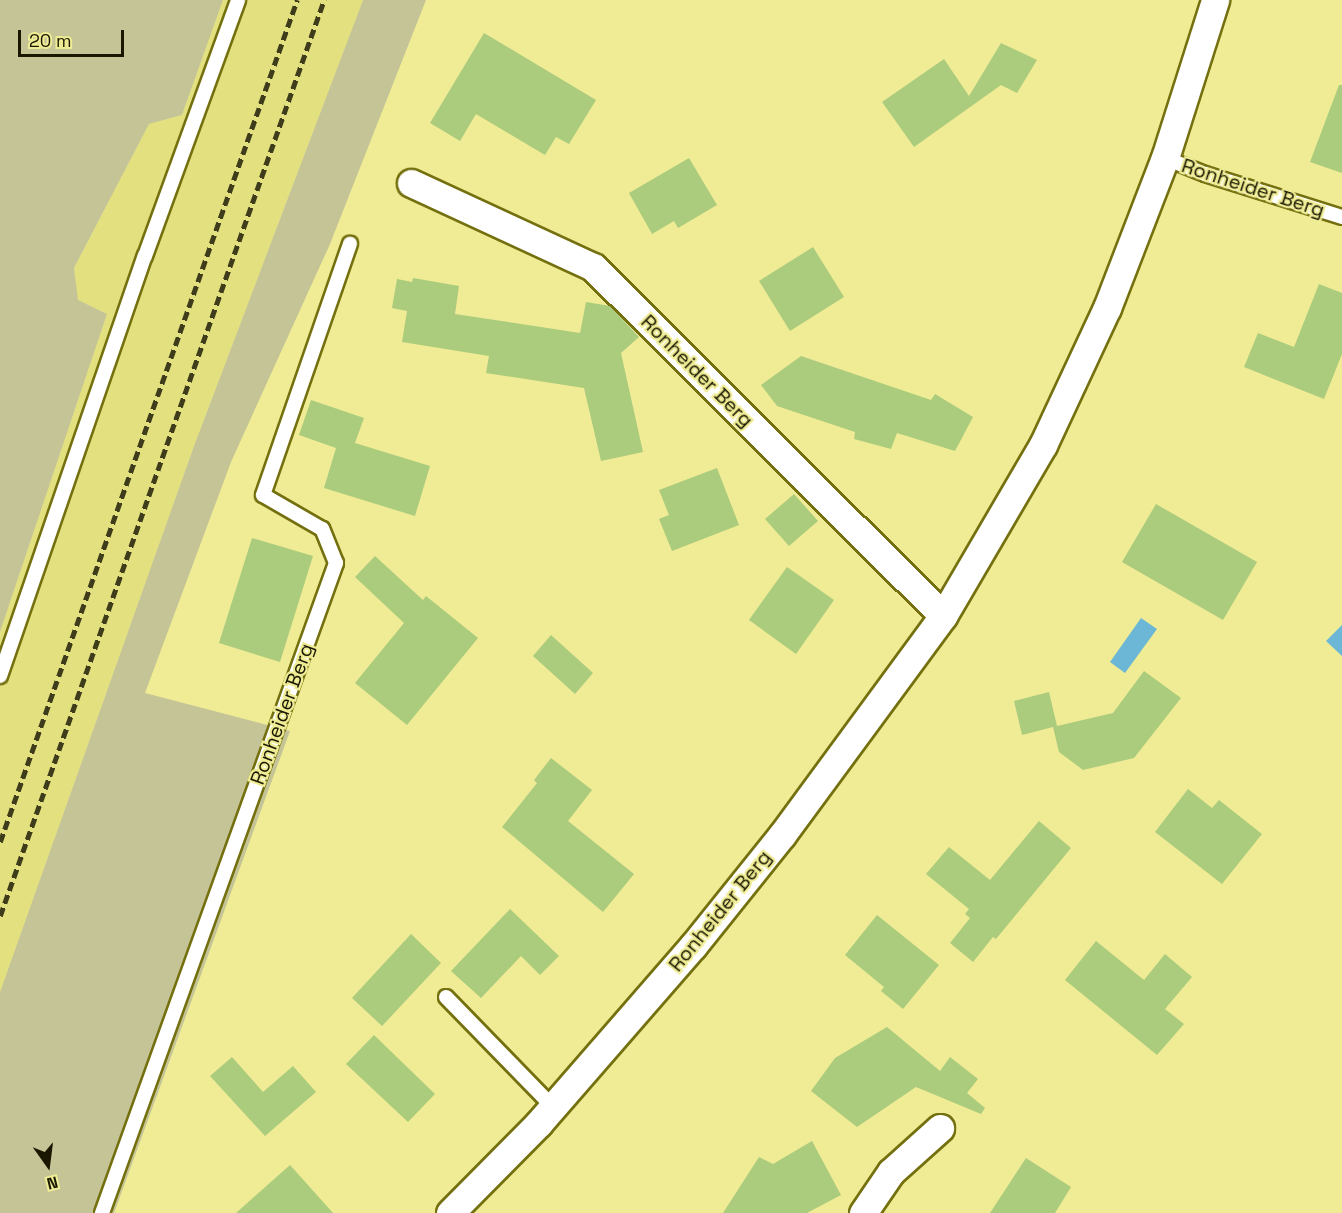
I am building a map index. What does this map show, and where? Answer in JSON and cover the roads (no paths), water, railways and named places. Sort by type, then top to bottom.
[{"type":"street","name":"Ronheider Berg","points":[[450,1213],[553,1107],[752,874],[944,616],[1043,445],[1107,308],[1165,158],[1215,0]]},
{"type":"street","name":"Ronheider Berg","points":[[411,183],[592,267],[944,616]]},
{"type":"street","points":[[863,1213],[891,1172],[940,1128]]},
{"type":"lane","points":[[0,676],[145,256],[238,0]]},
{"type":"lane","name":"Ronheider Berg","points":[[1165,158],[1206,174],[1342,217]]},
{"type":"lane","name":"Ronheider Berg","points":[[102,1213],[336,563],[322,529],[263,495],[350,244]]},
{"type":"lane","points":[[446,997],[553,1107]]},
{"type":"water","points":[[1141,618],[1157,629],[1125,673],[1110,662]]},
{"type":"water","points":[[1342,625],[1342,656],[1326,641]]},
{"type":"railway","points":[[0,842],[297,0]]},
{"type":"railway","points":[[0,916],[324,0]]}]
